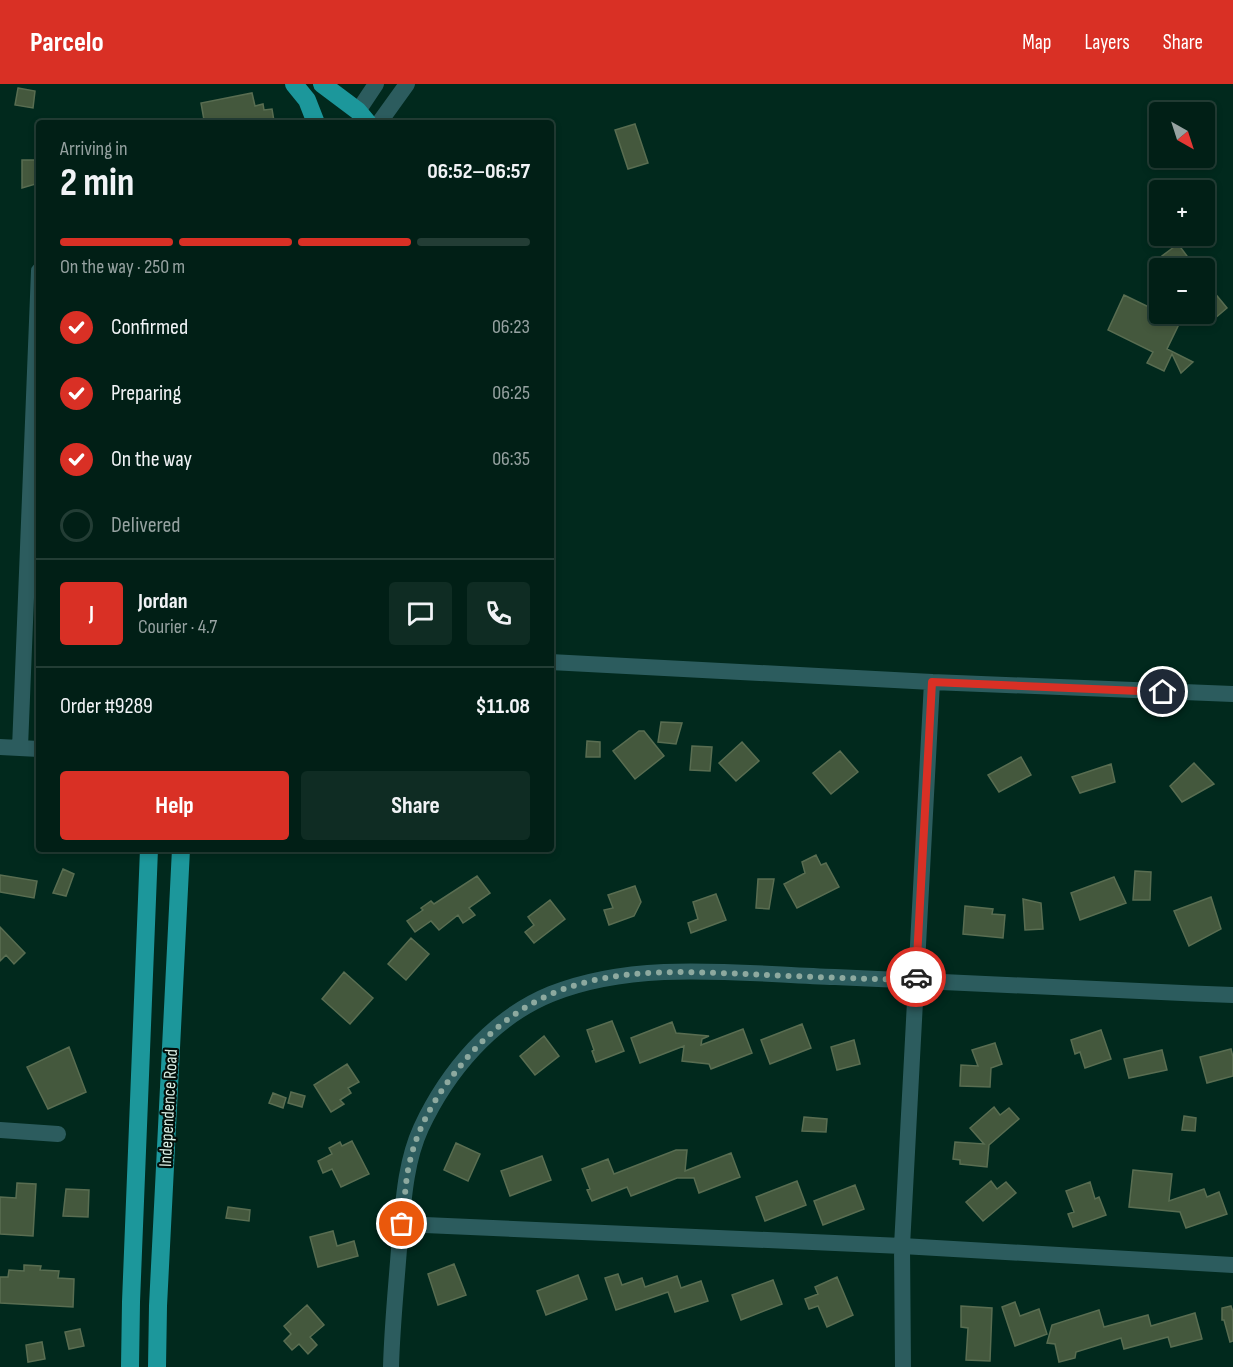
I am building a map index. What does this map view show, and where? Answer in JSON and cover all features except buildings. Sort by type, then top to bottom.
[{"type":"main road","points":[[294,84],[307,100],[315,120]]},
{"type":"main road","points":[[322,84],[359,119]]},
{"type":"main road","name":"Independence Road","points":[[130,1367],[149,852]]},
{"type":"main road","name":"Independence Road","points":[[157,1367],[158,1306],[181,852]]},
{"type":"street","points":[[359,119],[376,84]]},
{"type":"street","points":[[381,120],[407,84]]},
{"type":"street","points":[[20,748],[36,347]]},
{"type":"street","points":[[554,662],[932,682],[1233,694]]},
{"type":"street","points":[[903,1367],[902,1246],[932,682]]},
{"type":"street","points":[[0,747],[36,749]]},
{"type":"street","points":[[391,1367],[402,1224],[410,1157],[420,1131],[439,1095],[468,1056],[492,1031],[518,1012],[549,995],[583,983],[621,975],[675,973],[915,980],[1233,995]]},
{"type":"street","points":[[0,1130],[58,1134]]},
{"type":"street","points":[[402,1224],[902,1246],[1233,1265]]},
{"type":"way so far","points":[[402,1224],[410,1157],[434,1102],[448,1080],[492,1031],[518,1012],[549,995],[583,983],[621,975],[639,974],[711,973],[915,980],[916,977]]},
{"type":"route","points":[[916,977],[932,682],[1163,692]]}]
